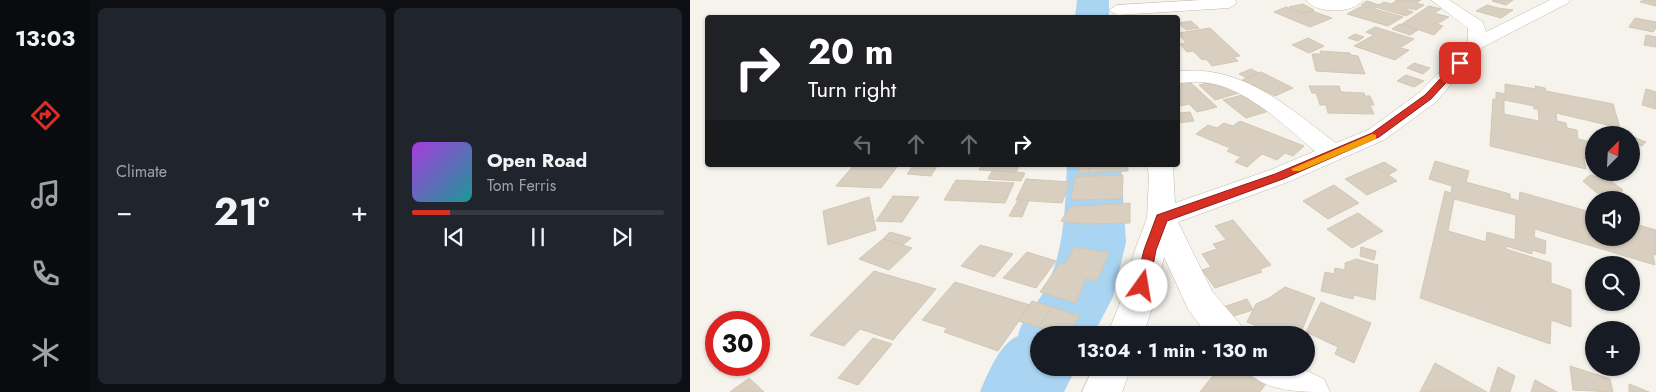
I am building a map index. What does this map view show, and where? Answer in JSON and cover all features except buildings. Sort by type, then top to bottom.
[{"type":"street","points":[[1314,0],[1322,6],[1336,7],[1356,0]]},
{"type":"street","points":[[1439,0],[1477,26],[1477,42]]},
{"type":"street","points":[[1162,218],[1279,176],[1376,135],[1428,97],[1477,42],[1562,0]]},
{"type":"street","points":[[1117,9],[1229,3]]},
{"type":"street","points":[[1180,76],[1192,74],[1206,76],[1242,86],[1334,154]]},
{"type":"street","points":[[1129,326],[1138,303],[1150,250],[1162,218],[1160,167]]},
{"type":"street","points":[[1162,218],[1200,300],[1220,326]]},
{"type":"street","points":[[1102,392],[1109,376]]},
{"type":"street","points":[[1280,376],[1310,392]]},
{"type":"waterway","points":[[1092,15],[1093,0]]},
{"type":"waterway","points":[[1060,326],[1078,297],[1094,242],[1094,167]]},
{"type":"waterway","points":[[1021,392],[1031,376]]},
{"type":"slow traffic","points":[[1297,169],[1372,137]]},
{"type":"route","points":[[1142,286],[1150,250],[1162,218],[1279,176],[1376,135],[1428,97],[1460,63]]}]
